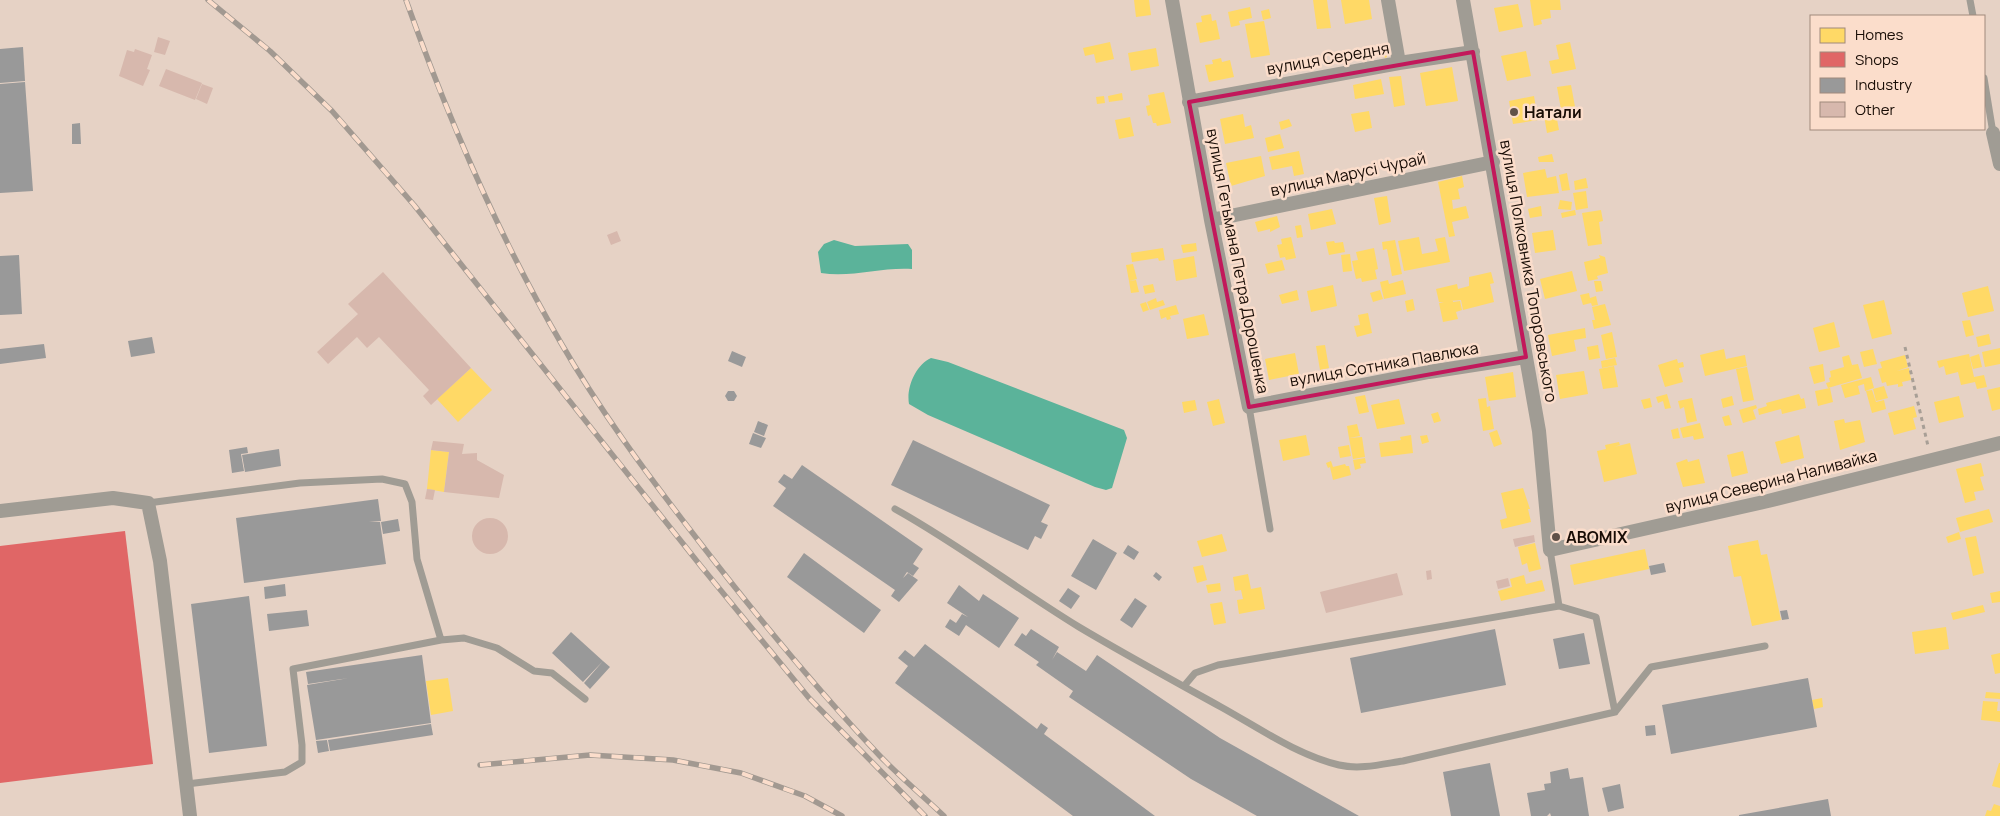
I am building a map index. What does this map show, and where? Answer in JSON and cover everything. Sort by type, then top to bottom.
[{"type":"street","name":"вулиця Гетьмана Петра Дорошенка","points":[[1172,0],[1211,220],[1248,407]]},
{"type":"street","points":[[1388,0],[1399,63]]},
{"type":"street","name":"вулиця Полковника Топоровського","points":[[1463,0],[1539,430],[1550,550]]},
{"type":"street","name":"вулиця Середня","points":[[1189,102],[1399,63],[1473,52]]},
{"type":"street","points":[[1994,133],[2000,164]]},
{"type":"street","name":"вулиця Марусі Чурай","points":[[1211,220],[1493,162]]},
{"type":"street","name":"вулиця Сотника Павлюка","points":[[1248,407],[1429,372],[1526,357]]},
{"type":"street","name":"вулиця Северина Наливайка","points":[[1550,550],[1768,501],[2000,443]]},
{"type":"street","points":[[0,511],[113,498],[148,503],[160,561],[190,816]]},
{"type":"lane","points":[[1970,0],[1973,15]]},
{"type":"lane","points":[[1985,84],[1994,133]]},
{"type":"lane","name":"вулиця Гетьмана Петра Дорошенка","points":[[1248,407],[1270,529]]},
{"type":"lane","points":[[148,503],[300,483],[382,479],[405,484],[412,502],[416,559],[441,640]]},
{"type":"lane","points":[[894,508],[938,533],[965,554],[1079,627],[1314,758],[1342,766],[1368,766],[1403,761],[1615,712],[1651,667],[1765,646]]},
{"type":"lane","points":[[1550,550],[1559,606]]},
{"type":"lane","points":[[1184,686],[1195,674],[1218,665],[1559,606],[1596,617],[1615,712]]},
{"type":"lane","points":[[186,784],[285,772],[302,762],[302,745],[293,669],[441,640],[464,638],[497,648],[534,671],[552,673],[585,699]]},
{"type":"path","points":[[1905,347],[1930,460]]},
{"type":"highlighted area","points":[[1473,52],[1526,357],[1249,407],[1189,102]]},
{"type":"water","points":[[834,240],[855,246],[908,244],[912,250],[912,269],[889,269],[844,274],[821,273],[818,252],[824,244]]},
{"type":"water","points":[[931,358],[948,362],[1124,430],[1127,438],[1112,488],[1106,490],[1095,487],[928,415],[909,404],[908,397],[913,377],[921,366]]},
{"type":"building: Homes","points":[[1134,0],[1149,0],[1151,15],[1136,17]]},
{"type":"building: Homes","points":[[1313,0],[1327,0],[1331,28],[1317,29]]},
{"type":"building: Homes","points":[[1341,0],[1369,0],[1372,19],[1345,24]]},
{"type":"building: Homes","points":[[1530,0],[1560,0],[1561,10],[1550,10],[1551,18],[1541,20],[1542,24],[1534,26]]},
{"type":"building: Homes","points":[[1518,4],[1523,27],[1499,32],[1494,8]]},
{"type":"building: Homes","points":[[1250,7],[1252,18],[1239,21],[1240,25],[1231,27],[1228,12]]},
{"type":"building: Homes","points":[[1269,9],[1271,18],[1263,20],[1261,11]]},
{"type":"building: Homes","points":[[1211,14],[1212,21],[1216,20],[1220,39],[1200,43],[1196,23],[1202,22],[1201,16]]},
{"type":"building: Homes","points":[[1264,21],[1270,55],[1251,58],[1245,24]]},
{"type":"building: Homes","points":[[1110,42],[1114,59],[1096,63],[1094,54],[1085,56],[1083,48]]},
{"type":"building: Homes","points":[[1570,42],[1576,69],[1552,74],[1549,61],[1559,59],[1556,45]]},
{"type":"building: Homes","points":[[1156,48],[1159,66],[1131,71],[1128,53]]},
{"type":"building: Homes","points":[[1383,49],[1389,52],[1386,58],[1380,55]]},
{"type":"building: Homes","points":[[1526,51],[1531,76],[1507,81],[1501,56]]},
{"type":"building: Homes","points":[[1221,58],[1222,62],[1230,60],[1234,77],[1209,82],[1205,65],[1213,64],[1212,60]]},
{"type":"building: Homes","points":[[1452,67],[1458,101],[1426,106],[1420,73]]},
{"type":"building: Homes","points":[[1401,76],[1405,105],[1394,107],[1389,77]]},
{"type":"building: Homes","points":[[1381,79],[1384,94],[1355,99],[1353,85]]},
{"type":"building: Homes","points":[[1571,85],[1576,112],[1562,115],[1557,87]]},
{"type":"building: Homes","points":[[1164,92],[1171,123],[1157,126],[1156,123],[1153,123],[1151,115],[1148,116],[1146,106],[1150,105],[1148,95]]},
{"type":"building: Homes","points":[[1122,93],[1123,100],[1109,102],[1108,96]]},
{"type":"building: Homes","points":[[1104,96],[1105,103],[1097,104],[1096,97]]},
{"type":"building: Homes","points":[[1534,96],[1538,120],[1513,124],[1509,101]]},
{"type":"building: Homes","points":[[1369,111],[1372,128],[1355,132],[1351,114]]},
{"type":"building: Homes","points":[[1243,114],[1245,127],[1251,125],[1254,138],[1225,144],[1220,119]]},
{"type":"building: Homes","points":[[1556,114],[1559,130],[1547,133],[1544,116]]},
{"type":"building: Homes","points":[[1130,117],[1134,136],[1119,139],[1115,120]]},
{"type":"building: Homes","points":[[1289,119],[1292,126],[1281,130],[1279,122]]},
{"type":"building: Homes","points":[[1280,134],[1284,148],[1268,152],[1265,138]]},
{"type":"building: Homes","points":[[1299,151],[1304,174],[1294,176],[1292,166],[1272,170],[1269,157]]},
{"type":"building: Homes","points":[[1552,154],[1554,162],[1539,162],[1538,157]]},
{"type":"building: Homes","points":[[1261,156],[1265,176],[1231,186],[1226,163]]},
{"type":"building: Homes","points":[[1545,169],[1547,178],[1556,176],[1559,193],[1527,197],[1523,173]]},
{"type":"building: Homes","points":[[1567,173],[1570,190],[1562,191],[1559,175]]},
{"type":"building: Homes","points":[[1462,176],[1464,187],[1458,189],[1460,199],[1452,200],[1453,209],[1466,206],[1469,218],[1452,222],[1455,236],[1449,237],[1438,182]]},
{"type":"building: Homes","points":[[1586,178],[1588,188],[1575,190],[1574,181]]},
{"type":"building: Homes","points":[[1586,191],[1588,208],[1576,210],[1573,193]]},
{"type":"building: Homes","points":[[1387,196],[1391,222],[1379,225],[1374,198]]},
{"type":"building: Homes","points":[[1560,200],[1572,202],[1571,210],[1558,209]]},
{"type":"building: Homes","points":[[1541,206],[1542,216],[1530,218],[1528,209]]},
{"type":"building: Homes","points":[[1332,209],[1336,224],[1311,230],[1308,214]]},
{"type":"building: Homes","points":[[1575,210],[1576,215],[1562,218],[1561,213]]},
{"type":"building: Homes","points":[[1601,210],[1603,221],[1599,222],[1602,244],[1588,246],[1582,213]]},
{"type":"building: Homes","points":[[1277,216],[1280,227],[1270,232],[1270,229],[1258,232],[1255,222]]},
{"type":"building: Homes","points":[[1301,225],[1303,237],[1297,238],[1295,226]]},
{"type":"building: Homes","points":[[1553,230],[1556,250],[1535,253],[1532,233]]},
{"type":"building: Homes","points":[[1291,237],[1296,258],[1286,260],[1285,257],[1280,258],[1277,245],[1282,244],[1281,239]]},
{"type":"building: Homes","points":[[1419,237],[1422,254],[1438,251],[1435,239],[1445,237],[1450,262],[1404,271],[1398,241]]},
{"type":"building: Homes","points":[[1395,240],[1402,274],[1392,276],[1387,249],[1383,250],[1382,242]]},
{"type":"building: Homes","points":[[1334,241],[1335,243],[1343,242],[1345,252],[1329,255],[1326,242]]},
{"type":"building: Homes","points":[[1196,243],[1197,251],[1183,253],[1181,245]]},
{"type":"building: Homes","points":[[1163,248],[1165,260],[1159,261],[1158,258],[1132,262],[1131,253]]},
{"type":"building: Homes","points":[[1374,248],[1378,269],[1375,270],[1377,279],[1362,282],[1361,278],[1356,279],[1352,261],[1358,260],[1356,252]]},
{"type":"building: Homes","points":[[1350,254],[1352,271],[1343,272],[1341,255]]},
{"type":"building: Homes","points":[[1599,255],[1605,257],[1608,273],[1597,276],[1598,279],[1588,281],[1584,262],[1600,258]]},
{"type":"building: Homes","points":[[1194,256],[1197,277],[1176,281],[1173,260]]},
{"type":"building: Homes","points":[[1282,260],[1285,270],[1268,274],[1265,264]]},
{"type":"building: Homes","points":[[1133,264],[1137,279],[1129,281],[1126,265]]},
{"type":"building: Homes","points":[[1572,271],[1577,291],[1545,299],[1540,279]]},
{"type":"building: Homes","points":[[1491,272],[1494,283],[1490,284],[1494,302],[1463,310],[1461,300],[1439,302],[1436,289],[1457,284],[1458,289],[1469,286],[1469,277]]},
{"type":"building: Homes","points":[[1136,280],[1139,292],[1131,293],[1129,281]]},
{"type":"building: Homes","points":[[1388,280],[1389,284],[1403,280],[1406,294],[1384,299],[1380,282]]},
{"type":"building: Homes","points":[[1594,281],[1601,281],[1603,291],[1596,292]]},
{"type":"building: Homes","points":[[1153,284],[1155,292],[1145,294],[1143,286]]},
{"type":"building: Homes","points":[[1333,285],[1337,306],[1311,312],[1307,291]]},
{"type":"building: Homes","points":[[1988,286],[1994,311],[1968,317],[1962,293]]},
{"type":"building: Homes","points":[[1297,290],[1299,300],[1282,304],[1279,295]]},
{"type":"building: Homes","points":[[1380,290],[1383,299],[1373,302],[1370,293]]},
{"type":"building: Homes","points":[[1589,293],[1590,298],[1596,296],[1598,305],[1592,306],[1591,303],[1583,305],[1580,295]]},
{"type":"building: Homes","points":[[1156,298],[1157,302],[1163,300],[1165,305],[1150,310],[1147,302]]},
{"type":"building: Homes","points":[[1413,299],[1415,310],[1407,312],[1405,301]]},
{"type":"building: Homes","points":[[1453,300],[1453,302],[1460,301],[1462,310],[1456,312],[1458,319],[1443,322],[1439,303]]},
{"type":"building: Homes","points":[[1884,300],[1892,334],[1872,339],[1863,305]]},
{"type":"building: Homes","points":[[1146,302],[1149,310],[1143,312],[1140,304]]},
{"type":"building: Homes","points":[[1605,304],[1611,325],[1594,329],[1592,320],[1595,320],[1592,307]]},
{"type":"building: Homes","points":[[1176,305],[1179,314],[1170,316],[1171,319],[1167,320],[1166,317],[1161,319],[1159,310]]},
{"type":"building: Homes","points":[[1368,313],[1372,333],[1357,337],[1354,326],[1360,325],[1358,315]]},
{"type":"building: Homes","points":[[1204,314],[1209,335],[1187,339],[1183,319]]},
{"type":"building: Homes","points":[[1970,320],[1974,335],[1966,337],[1962,321]]},
{"type":"building: Homes","points":[[1834,322],[1840,347],[1819,352],[1813,328]]},
{"type":"building: Homes","points":[[1585,328],[1586,338],[1574,340],[1576,351],[1552,356],[1548,335]]},
{"type":"building: Homes","points":[[1612,332],[1617,357],[1606,359],[1601,335]]},
{"type":"building: Homes","points":[[1989,334],[1991,344],[1978,347],[1976,337]]},
{"type":"building: Homes","points":[[1325,345],[1329,368],[1320,370],[1316,346]]},
{"type":"building: Homes","points":[[1598,345],[1600,358],[1589,360],[1587,347]]},
{"type":"building: Homes","points":[[2000,348],[2000,364],[1985,367],[1982,352]]},
{"type":"building: Homes","points":[[1724,349],[1726,359],[1745,355],[1747,366],[1705,376],[1700,355]]},
{"type":"building: Homes","points":[[1873,349],[1877,364],[1864,367],[1860,352]]},
{"type":"building: Homes","points":[[1295,353],[1299,374],[1269,380],[1265,359]]},
{"type":"building: Homes","points":[[1969,354],[1974,377],[1984,375],[1987,387],[1977,389],[1975,382],[1961,385],[1958,372],[1946,375],[1944,366],[1939,368],[1937,361]]},
{"type":"building: Homes","points":[[1979,354],[1982,367],[1973,369],[1970,357]]},
{"type":"building: Homes","points":[[1849,355],[1852,365],[1858,364],[1862,378],[1828,388],[1826,383],[1830,382],[1830,371],[1844,367],[1842,357]]},
{"type":"building: Homes","points":[[1905,355],[1908,367],[1897,371],[1909,368],[1911,380],[1902,382],[1903,386],[1898,387],[1898,384],[1887,386],[1886,382],[1882,383],[1878,369],[1882,368],[1880,362]]},
{"type":"building: Homes","points":[[1615,358],[1617,365],[1602,368],[1601,361]]},
{"type":"building: Homes","points":[[1677,359],[1678,363],[1683,362],[1684,367],[1679,368],[1683,382],[1665,387],[1658,365]]},
{"type":"building: Homes","points":[[1823,364],[1825,381],[1814,384],[1809,367]]},
{"type":"building: Homes","points":[[1614,366],[1618,387],[1603,389],[1599,369]]},
{"type":"building: Homes","points":[[1747,367],[1754,400],[1743,402],[1736,369]]},
{"type":"building: Homes","points":[[471,368],[492,390],[458,422],[437,399]]},
{"type":"building: Homes","points":[[1584,371],[1588,394],[1560,399],[1556,375]]},
{"type":"building: Homes","points":[[1513,372],[1516,397],[1489,401],[1485,377]]},
{"type":"building: Homes","points":[[1871,377],[1874,388],[1865,391],[1864,384],[1858,386],[1860,394],[1845,398],[1841,385]]},
{"type":"building: Homes","points":[[1884,386],[1888,398],[1876,401],[1873,389]]},
{"type":"building: Homes","points":[[2000,387],[2000,409],[1992,411],[1987,390]]},
{"type":"building: Homes","points":[[1830,388],[1833,402],[1818,406],[1815,391]]},
{"type":"building: Homes","points":[[1872,390],[1876,402],[1884,400],[1886,409],[1872,413],[1866,391]]},
{"type":"building: Homes","points":[[1667,394],[1671,408],[1665,409],[1663,401],[1658,403],[1656,397]]},
{"type":"building: Homes","points":[[1799,394],[1801,399],[1804,398],[1806,408],[1782,414],[1781,409],[1759,415],[1758,409],[1767,406],[1766,403]]},
{"type":"building: Homes","points":[[1365,395],[1369,412],[1359,414],[1355,397]]},
{"type":"building: Homes","points":[[1732,396],[1734,405],[1723,408],[1721,399]]},
{"type":"building: Homes","points":[[1959,396],[1964,417],[1939,423],[1934,402]]},
{"type":"building: Homes","points":[[1486,398],[1487,407],[1490,406],[1494,429],[1483,431],[1478,399]]},
{"type":"building: Homes","points":[[1650,398],[1652,407],[1644,409],[1641,400]]},
{"type":"building: Homes","points":[[1692,398],[1697,421],[1687,423],[1684,407],[1680,409],[1678,401]]},
{"type":"building: Homes","points":[[1219,399],[1225,423],[1213,426],[1207,402]]},
{"type":"building: Homes","points":[[1399,399],[1405,424],[1377,429],[1371,405]]},
{"type":"building: Homes","points":[[1195,400],[1197,410],[1184,413],[1182,402]]},
{"type":"building: Homes","points":[[1756,405],[1757,408],[1753,410],[1756,419],[1743,423],[1739,410]]},
{"type":"building: Homes","points":[[1914,406],[1917,417],[1913,418],[1916,429],[1894,435],[1888,413]]},
{"type":"building: Homes","points":[[1438,412],[1441,421],[1434,423],[1431,414]]},
{"type":"building: Homes","points":[[1729,415],[1732,425],[1725,426],[1722,417]]},
{"type":"building: Homes","points":[[1844,419],[1845,423],[1860,420],[1865,442],[1840,450],[1834,421]]},
{"type":"building: Homes","points":[[1700,423],[1704,438],[1694,440],[1693,436],[1683,438],[1680,428]]},
{"type":"building: Homes","points":[[1357,424],[1360,436],[1349,438],[1347,426]]},
{"type":"building: Homes","points":[[1678,428],[1680,438],[1673,439],[1671,430]]},
{"type":"building: Homes","points":[[1497,430],[1502,444],[1494,447],[1489,433]]},
{"type":"building: Homes","points":[[1306,435],[1310,455],[1283,461],[1279,440]]},
{"type":"building: Homes","points":[[1411,435],[1413,453],[1381,457],[1379,443],[1401,440],[1400,437]]},
{"type":"building: Homes","points":[[1427,435],[1429,442],[1422,444],[1420,436]]},
{"type":"building: Homes","points":[[1799,435],[1804,458],[1781,464],[1775,442]]},
{"type":"building: Homes","points":[[1362,437],[1365,457],[1353,459],[1349,438]]},
{"type":"building: Homes","points":[[1619,442],[1620,445],[1614,447],[1630,443],[1637,474],[1604,482],[1597,451],[1606,449],[1605,445]]},
{"type":"building: Homes","points":[[1349,445],[1351,456],[1340,458],[1338,447]]},
{"type":"building: Homes","points":[[431,450],[449,452],[444,492],[427,489]]},
{"type":"building: Homes","points":[[1743,451],[1748,473],[1732,477],[1727,455]]},
{"type":"building: Homes","points":[[1365,458],[1366,463],[1360,464],[1361,468],[1355,470],[1353,460]]},
{"type":"building: Homes","points":[[1687,459],[1688,462],[1699,459],[1705,483],[1683,487],[1676,463]]},
{"type":"building: Homes","points":[[1331,461],[1333,467],[1345,464],[1349,466],[1351,475],[1333,480],[1330,467],[1328,468],[1326,463]]},
{"type":"building: Homes","points":[[1981,463],[1984,476],[1980,477],[1984,490],[1974,492],[1976,500],[1965,503],[1956,469]]},
{"type":"building: Homes","points":[[1523,488],[1530,509],[1528,509],[1531,522],[1502,529],[1500,520],[1507,518],[1501,493]]},
{"type":"building: Homes","points":[[1989,509],[1993,522],[1960,532],[1956,518]]},
{"type":"building: Homes","points":[[1959,532],[1961,539],[1948,543],[1946,537]]},
{"type":"building: Homes","points":[[1222,534],[1227,551],[1202,557],[1197,541]]},
{"type":"building: Homes","points":[[1976,536],[1984,573],[1973,576],[1965,538]]},
{"type":"building: Homes","points":[[1758,540],[1761,555],[1767,554],[1781,620],[1752,626],[1741,576],[1734,577],[1728,546]]},
{"type":"building: Homes","points":[[1535,543],[1541,569],[1529,572],[1527,563],[1522,565],[1518,547]]},
{"type":"building: Homes","points":[[1645,549],[1649,569],[1574,585],[1570,565]]},
{"type":"building: Homes","points":[[1203,565],[1207,580],[1197,583],[1193,567]]},
{"type":"building: Homes","points":[[1248,574],[1251,589],[1261,587],[1265,609],[1239,614],[1237,600],[1243,599],[1241,590],[1235,591],[1233,577]]},
{"type":"building: Homes","points":[[1524,575],[1526,584],[1542,580],[1545,591],[1501,601],[1498,591],[1512,587],[1510,579]]},
{"type":"building: Homes","points":[[1220,583],[1221,591],[1208,593],[1206,585]]},
{"type":"building: Homes","points":[[2000,591],[2000,602],[1992,603],[1990,593]]},
{"type":"building: Homes","points":[[1222,602],[1226,623],[1214,625],[1210,604]]},
{"type":"building: Homes","points":[[1983,605],[1985,612],[1953,620],[1951,613]]},
{"type":"building: Homes","points":[[1946,627],[1949,649],[1915,654],[1912,632]]},
{"type":"building: Homes","points":[[2000,653],[2000,673],[1995,674],[1991,655]]},
{"type":"building: Homes","points":[[448,678],[453,711],[431,715],[426,681]]},
{"type":"building: Homes","points":[[1986,692],[2000,693],[2000,699],[1985,698]]},
{"type":"building: Homes","points":[[1822,698],[1823,707],[1814,709],[1812,700]]},
{"type":"building: Homes","points":[[1983,701],[1998,702],[1997,711],[2000,711],[2000,722],[1981,720]]},
{"type":"building: Homes","points":[[2000,763],[2000,788],[1992,786]]},
{"type":"building: Homes","points":[[1994,804],[2000,806],[2000,816],[1985,816],[1987,810],[1991,811]]},
{"type":"building: Shops","points":[[125,531],[153,764],[0,783],[0,546]]},
{"type":"building: Industry","points":[[23,47],[25,81],[0,83],[0,49]]},
{"type":"building: Industry","points":[[25,82],[33,191],[0,193],[0,84]]},
{"type":"building: Industry","points":[[80,123],[81,144],[72,144],[72,124]]},
{"type":"building: Industry","points":[[19,255],[22,314],[0,315],[0,256]]},
{"type":"building: Industry","points":[[152,337],[155,353],[131,357],[128,341]]},
{"type":"building: Industry","points":[[44,344],[46,358],[0,364],[0,349]]},
{"type":"building: Industry","points":[[732,351],[746,357],[742,367],[728,361]]},
{"type":"building: Industry","points":[[728,391],[734,391],[737,396],[734,401],[728,401],[725,396]]},
{"type":"building: Industry","points":[[758,421],[768,425],[764,436],[754,432]]},
{"type":"building: Industry","points":[[753,433],[766,438],[761,448],[749,444]]},
{"type":"building: Industry","points":[[913,440],[1050,505],[1041,522],[1048,525],[1041,539],[1035,536],[1028,550],[891,485]]},
{"type":"building: Industry","points":[[247,447],[248,453],[241,454],[244,471],[232,473],[229,450]]},
{"type":"building: Industry","points":[[279,449],[281,466],[245,472],[242,455]]},
{"type":"building: Industry","points":[[802,465],[923,549],[913,564],[919,568],[913,576],[907,572],[903,578],[908,573],[918,580],[899,602],[891,596],[895,590],[773,506],[786,488],[778,482],[784,474],[792,479]]},
{"type":"building: Industry","points":[[378,499],[381,521],[369,522],[380,522],[386,564],[244,583],[236,518]]},
{"type":"building: Industry","points":[[398,519],[400,531],[383,534],[381,522]]},
{"type":"building: Industry","points":[[1093,539],[1117,553],[1096,590],[1071,576]]},
{"type":"building: Industry","points":[[1128,545],[1139,552],[1134,560],[1123,553]]},
{"type":"building: Industry","points":[[804,553],[881,610],[864,633],[787,577]]},
{"type":"building: Industry","points":[[1664,563],[1666,572],[1651,575],[1649,566]]},
{"type":"building: Industry","points":[[1156,572],[1162,577],[1159,581],[1153,576]]},
{"type":"building: Industry","points":[[285,584],[286,596],[265,599],[264,587]]},
{"type":"building: Industry","points":[[959,585],[979,601],[983,594],[1019,618],[999,648],[966,625],[959,636],[945,627],[950,619],[956,623],[962,614],[968,617],[947,603]]},
{"type":"building: Industry","points":[[1068,588],[1080,596],[1071,609],[1059,601]]},
{"type":"building: Industry","points":[[249,596],[267,746],[209,753],[191,604]]},
{"type":"building: Industry","points":[[1135,598],[1147,606],[1132,628],[1120,620]]},
{"type":"building: Industry","points":[[307,610],[309,626],[269,631],[267,614]]},
{"type":"building: Industry","points":[[1787,610],[1789,619],[1782,620],[1780,611]]},
{"type":"building: Industry","points":[[1031,629],[1059,647],[1052,660],[1057,652],[1086,671],[1097,655],[1220,738],[1359,816],[1257,816],[1191,779],[1069,697],[1073,691],[1036,665],[1039,662],[1014,645],[1022,633],[1026,636]]},
{"type":"building: Industry","points":[[1495,629],[1506,685],[1361,713],[1350,658]]},
{"type":"building: Industry","points":[[571,632],[603,661],[583,682],[552,653]]},
{"type":"building: Industry","points":[[1584,633],[1590,664],[1559,669],[1553,639]]},
{"type":"building: Industry","points":[[925,644],[1037,729],[1041,723],[1048,728],[1044,734],[1155,816],[1073,816],[895,683],[908,666],[898,658],[905,650],[914,657]]},
{"type":"building: Industry","points":[[422,655],[431,723],[316,740],[307,685],[349,678],[308,684],[306,672]]},
{"type":"building: Industry","points":[[603,661],[610,667],[590,689],[584,683]]},
{"type":"building: Industry","points":[[1808,678],[1817,727],[1671,754],[1662,705]]},
{"type":"building: Industry","points":[[431,724],[433,735],[330,751],[328,740]]},
{"type":"building: Industry","points":[[1655,725],[1656,735],[1646,736],[1645,726]]},
{"type":"building: Industry","points":[[327,740],[329,751],[318,753],[316,741]]},
{"type":"building: Industry","points":[[1490,763],[1500,816],[1451,816],[1443,772]]},
{"type":"building: Industry","points":[[1568,768],[1570,779],[1583,777],[1589,816],[1551,816],[1550,813],[1547,816],[1531,816],[1527,793],[1545,790],[1544,784],[1551,783],[1550,772]]},
{"type":"building: Industry","points":[[1620,784],[1624,808],[1608,812],[1602,788]]},
{"type":"building: Industry","points":[[1828,799],[1831,816],[1739,816],[1739,815]]},
{"type":"building: Other","points":[[158,37],[170,41],[165,55],[154,52]]},
{"type":"building: Other","points":[[135,49],[152,55],[147,69],[150,70],[143,86],[119,76],[127,50],[134,52]]},
{"type":"building: Other","points":[[166,69],[202,83],[195,100],[159,86]]},
{"type":"building: Other","points":[[202,84],[213,88],[207,104],[196,99]]},
{"type":"building: Other","points":[[617,231],[621,241],[611,245],[607,235]]},
{"type":"building: Other","points":[[383,272],[471,368],[431,405],[423,396],[429,390],[379,337],[367,348],[357,337],[328,364],[317,352],[358,314],[348,304]]},
{"type":"building: Other","points":[[433,441],[464,444],[462,454],[477,453],[477,460],[504,475],[499,498],[444,492],[449,452],[431,450]]},
{"type":"building: Other","points":[[427,489],[435,490],[433,500],[425,499]]},
{"type":"building: Other","points":[[490,518],[503,523],[508,536],[503,549],[490,554],[477,549],[472,536],[477,523]]},
{"type":"building: Other","points":[[1534,535],[1535,542],[1515,547],[1513,539]]},
{"type":"building: Other","points":[[1431,570],[1432,579],[1427,580],[1426,571]]},
{"type":"building: Other","points":[[1397,573],[1403,595],[1326,613],[1320,592]]},
{"type":"building: Other","points":[[1508,578],[1510,586],[1498,589],[1496,581]]},
{"type":"railway","points":[[208,0],[270,51],[332,111],[414,205],[700,565],[809,698],[925,816]]},
{"type":"railway","points":[[406,0],[439,88],[495,218],[538,302],[591,392],[673,508],[782,645],[879,755],[944,816]]},
{"type":"railway","points":[[480,765],[590,755],[673,760],[741,773],[805,796],[842,816]]},
{"type":"place","name":"Натали","points":[[1514,112]]},
{"type":"place","name":"ABOMIX","points":[[1556,537]]}]
